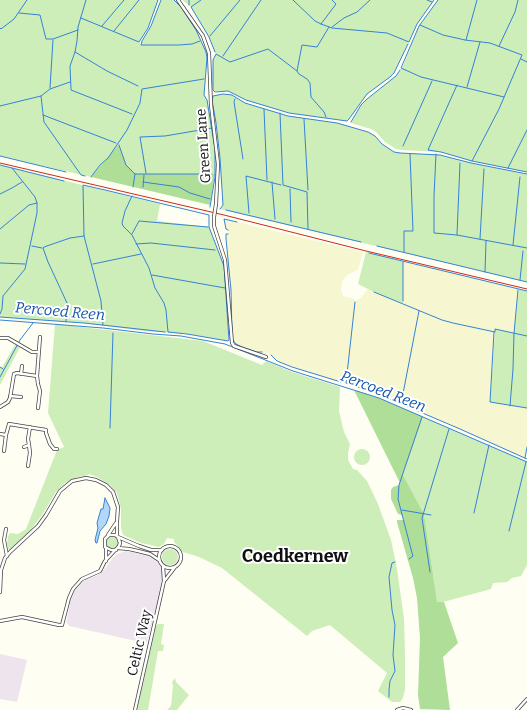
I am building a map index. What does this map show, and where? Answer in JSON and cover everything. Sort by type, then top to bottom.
[{"type":"street","name":"Green Lane","points":[[178,0],[186,9],[203,36],[209,53],[211,105],[218,164],[214,226],[225,260],[231,340],[232,344],[266,357]]},
{"type":"street","points":[[38,408],[40,391],[37,376],[40,337]]},
{"type":"street","points":[[0,338],[8,338],[32,352],[39,352]]},
{"type":"street","points":[[21,374],[22,366]]},
{"type":"street","points":[[0,407],[8,402],[14,374],[37,376]]},
{"type":"street","points":[[10,396],[21,397]]},
{"type":"street","points":[[4,451],[9,424],[46,430],[50,444],[54,449],[57,449]]},
{"type":"street","points":[[28,466],[30,453],[28,439],[30,427]]},
{"type":"street","points":[[0,434],[6,435]]},
{"type":"street","points":[[24,447],[29,445]]},
{"type":"street","points":[[0,592],[1,570],[7,556],[38,526],[60,490],[77,479],[86,478],[102,482],[110,489],[115,496],[118,507],[116,522],[117,537],[120,544],[100,571],[82,579],[73,589],[62,625],[22,617],[1,621]]},
{"type":"street","points":[[106,562],[105,540],[116,522]]},
{"type":"street","points":[[6,529],[4,540],[7,556]]},
{"type":"street","points":[[108,536],[112,534],[138,546],[151,550],[162,550],[169,547],[178,550],[180,559],[176,566],[170,568],[163,566]]},
{"type":"street","points":[[105,547],[110,550],[129,549],[142,552],[150,554],[160,560],[159,557],[162,550]]},
{"type":"street","name":"Celtic Way","points":[[135,710],[164,581],[163,566],[160,560]]},
{"type":"street","name":"Celtic Way","points":[[164,581],[176,566]]},
{"type":"street","points":[[517,710],[527,699]]},
{"type":"street","points":[[397,710],[403,708],[411,710]]},
{"type":"shaded area","points":[[126,551],[147,555],[160,564],[162,568],[163,574],[160,593],[147,642],[145,643],[69,626],[66,622],[71,596],[75,590],[85,580],[102,572],[117,554]]},
{"type":"shaded area","points":[[0,654],[27,660],[17,702],[0,699]]},
{"type":"green space","points":[[0,0],[158,0],[148,28],[139,42],[141,45],[151,26],[161,0],[174,0],[181,7],[196,30],[206,52],[207,58],[204,95],[207,100],[215,149],[215,174],[135,174],[126,165],[119,144],[91,177],[0,156]]},
{"type":"green space","points":[[182,0],[434,0],[417,24],[394,73],[367,94],[347,121],[289,113],[246,100],[228,91],[214,91],[212,84],[213,60],[216,54],[209,37],[191,7]]},
{"type":"green space","points":[[438,0],[527,0],[527,172],[472,161],[441,152],[396,149],[385,142],[376,132],[371,129],[351,123],[361,105],[396,76],[402,68],[419,26]]},
{"type":"green space","points":[[223,94],[232,95],[245,103],[288,116],[337,123],[368,132],[394,152],[440,155],[471,163],[527,174],[527,282],[220,209],[223,205],[220,158],[212,100],[213,96]]},
{"type":"green space","points":[[119,144],[126,165],[135,174],[215,174],[210,205],[91,177]]},
{"type":"green space","points":[[0,165],[160,204],[157,221],[209,227],[224,266],[228,315],[228,341],[187,334],[143,331],[84,323],[0,317]]},
{"type":"green space","points":[[224,219],[363,252],[358,270],[347,275],[342,282],[341,290],[343,296],[354,299],[355,301],[361,298],[368,289],[403,304],[403,261],[519,289],[514,333],[495,330],[490,402],[527,408],[527,447],[525,458],[378,394],[292,367],[277,361],[270,355],[236,344],[233,340],[231,290],[226,239],[228,231],[226,229]]},
{"type":"green space","points":[[366,252],[403,261],[403,304],[358,284]]},
{"type":"green space","points":[[519,289],[527,291],[527,408],[490,402],[495,329],[514,333]]},
{"type":"green space","points":[[55,324],[203,341],[262,365],[266,361],[292,372],[340,387],[339,411],[344,432],[350,444],[348,460],[353,469],[357,470],[367,481],[378,504],[391,540],[397,569],[404,619],[405,656],[405,689],[403,698],[400,702],[392,702],[378,691],[387,673],[330,625],[312,631],[307,636],[222,568],[199,557],[183,552],[174,542],[174,539],[167,538],[164,544],[159,547],[141,543],[123,535],[121,528],[121,509],[117,493],[110,485],[97,477],[89,474],[65,483],[56,492],[30,531],[9,550],[7,545],[8,536],[10,533],[18,534],[26,529],[57,450],[64,447],[48,413]]},
{"type":"green space","points":[[15,345],[20,347],[0,385],[0,367],[2,367]]},
{"type":"green space","points":[[354,390],[379,398],[423,417],[403,475],[424,514],[436,602],[444,602],[458,643],[443,657],[450,710],[420,709],[418,695],[420,638],[417,598],[413,578],[397,522],[397,520],[404,520],[402,515],[398,514],[391,499],[391,490],[400,483]]},
{"type":"green space","points":[[423,417],[527,462],[527,565],[521,576],[512,578],[507,582],[493,583],[491,589],[436,603],[437,601],[424,514],[403,475]]},
{"type":"green space","points":[[359,449],[365,449],[370,454],[368,463],[365,465],[359,465],[354,460],[354,454]]},
{"type":"green space","points":[[110,537],[114,537],[118,543],[114,549],[110,549],[106,545],[106,541]]},
{"type":"green space","points":[[170,549],[176,551],[178,557],[176,563],[170,565],[164,563],[162,557],[164,551]]},
{"type":"green space","points":[[158,624],[164,624],[161,644],[164,645],[163,651],[158,651],[148,710],[137,710],[156,626]]},
{"type":"green space","points":[[175,678],[176,682],[189,695],[177,710],[167,710],[171,706],[172,682]]},
{"type":"water","points":[[105,498],[110,508],[109,516],[106,524],[100,531],[96,543],[95,540],[98,528],[97,523],[101,509],[103,509]]},
{"type":"waterway","points":[[0,28],[1,29],[14,19],[27,0]]},
{"type":"waterway","points":[[86,0],[78,27],[75,52],[70,66],[71,90],[132,114]]},
{"type":"waterway","points":[[102,26],[124,0]]},
{"type":"waterway","points":[[114,31],[139,0]]},
{"type":"waterway","points":[[81,18],[139,42],[148,28],[158,0]]},
{"type":"waterway","points":[[161,0],[151,26],[141,45],[179,45],[192,44],[200,41]]},
{"type":"waterway","points":[[174,0],[181,7],[196,30],[206,52],[207,58],[204,95],[207,100],[215,149],[215,177],[210,207]]},
{"type":"waterway","points":[[189,0],[189,5]]},
{"type":"waterway","points":[[201,0],[191,7],[209,37],[215,52]]},
{"type":"waterway","points":[[210,36],[240,0]]},
{"type":"waterway","points":[[223,56],[261,0]]},
{"type":"waterway","points":[[293,0],[315,21],[332,28],[387,33],[409,42],[417,24],[434,0]]},
{"type":"waterway","points":[[321,24],[336,4],[332,0]]},
{"type":"waterway","points":[[332,27],[344,18],[357,12],[370,0]]},
{"type":"waterway","points":[[427,0],[432,2]]},
{"type":"waterway","points":[[438,0],[419,26],[401,68],[421,77],[504,97]]},
{"type":"waterway","points":[[466,40],[477,0]]},
{"type":"waterway","points":[[499,46],[515,12],[518,0]]},
{"type":"waterway","points":[[19,13],[40,15],[46,39],[53,39],[78,30]]},
{"type":"waterway","points":[[420,25],[443,35],[465,40],[490,43],[522,55],[499,109],[472,161]]},
{"type":"waterway","points":[[326,117],[324,112],[311,97],[310,83],[297,71],[302,45],[317,47],[329,27]]},
{"type":"waterway","points":[[50,88],[53,40]]},
{"type":"waterway","points":[[467,87],[480,42]]},
{"type":"waterway","points":[[297,71],[268,49],[230,62],[216,54],[213,60],[213,90],[215,92],[228,91],[246,100],[289,113],[347,121],[367,94],[394,73],[408,44]]},
{"type":"waterway","points":[[75,52],[107,71],[138,86]]},
{"type":"waterway","points":[[521,59],[527,62]]},
{"type":"waterway","points":[[351,122],[361,105],[396,76],[400,70]]},
{"type":"waterway","points":[[91,177],[100,165],[108,158],[127,130],[140,103],[142,89],[204,79]]},
{"type":"waterway","points":[[403,146],[432,81]]},
{"type":"waterway","points":[[0,106],[41,96],[50,89],[70,82]]},
{"type":"waterway","points":[[457,85],[428,150],[527,172]]},
{"type":"waterway","points":[[220,209],[223,205],[220,158],[212,100],[213,96],[223,94],[232,95],[245,103],[288,116],[337,123],[368,132],[394,152],[440,155],[471,163],[527,174]]},
{"type":"waterway","points":[[41,96],[44,122],[81,175],[85,176]]},
{"type":"waterway","points":[[235,99],[234,102],[243,159]]},
{"type":"waterway","points":[[264,109],[267,180]]},
{"type":"waterway","points":[[280,113],[283,185],[307,192],[308,229]]},
{"type":"waterway","points":[[43,115],[116,143]]},
{"type":"waterway","points":[[304,119],[308,190]]},
{"type":"waterway","points":[[146,173],[140,137],[165,136],[212,128]]},
{"type":"waterway","points":[[508,168],[527,130]]},
{"type":"waterway","points":[[119,145],[126,165],[135,174],[212,174]]},
{"type":"waterway","points":[[404,252],[404,231],[413,231],[410,154]]},
{"type":"waterway","points":[[436,154],[434,233],[457,235],[527,248]]},
{"type":"waterway","points":[[0,156],[66,172]]},
{"type":"waterway","points":[[457,235],[460,163]]},
{"type":"waterway","points":[[0,165],[64,181]]},
{"type":"waterway","points":[[0,314],[3,296],[25,269],[37,213],[37,203],[35,197],[12,168]]},
{"type":"waterway","points":[[480,239],[484,169]]},
{"type":"waterway","points":[[133,187],[135,174]]},
{"type":"waterway","points":[[143,187],[144,175]]},
{"type":"waterway","points":[[249,213],[246,176],[281,185]]},
{"type":"waterway","points":[[513,245],[520,177]]},
{"type":"waterway","points":[[0,194],[22,182]]},
{"type":"waterway","points":[[143,182],[179,187],[190,193],[210,199]]},
{"type":"waterway","points":[[272,182],[275,219]]},
{"type":"waterway","points":[[103,325],[101,301],[84,236],[83,185],[105,190],[209,215],[209,227],[224,266],[229,340],[168,332],[164,303],[155,288],[149,268],[132,235],[122,223],[125,211],[132,196]]},
{"type":"waterway","points":[[290,189],[291,222]]},
{"type":"waterway","points":[[0,229],[29,205],[37,203]]},
{"type":"waterway","points":[[226,210],[361,242]]},
{"type":"waterway","points":[[228,230],[226,229],[224,219],[237,222]]},
{"type":"waterway","points":[[132,234],[139,221],[208,227]]},
{"type":"waterway","points":[[228,234],[226,234],[226,239],[231,290],[232,333]]},
{"type":"waterway","points":[[66,322],[67,303],[43,248],[70,238],[84,236]]},
{"type":"waterway","points":[[485,272],[486,241]]},
{"type":"waterway","points":[[136,244],[151,243],[215,250]]},
{"type":"waterway","points":[[32,246],[42,248]]},
{"type":"waterway","points":[[377,246],[527,282]]},
{"type":"waterway","points":[[520,280],[523,251]]},
{"type":"waterway","points":[[369,253],[527,291]]},
{"type":"waterway","points":[[93,264],[141,254]]},
{"type":"waterway","points":[[403,262],[403,301]]},
{"type":"waterway","points":[[0,263],[25,264]]},
{"type":"waterway","points":[[152,275],[225,288]]},
{"type":"waterway","points":[[510,406],[518,290]]},
{"type":"waterway","points":[[374,292],[442,320],[495,332],[495,329],[527,336]]},
{"type":"waterway","name":"Percoed Reen","points":[[355,302],[346,383],[378,394],[527,459]]},
{"type":"waterway","points":[[401,404],[419,311]]},
{"type":"waterway","name":"Percoed Reen","points":[[0,317],[84,323],[165,332]]},
{"type":"waterway","name":"Percoed Reen","points":[[0,320],[181,336],[225,344],[293,371],[379,398],[527,462]]},
{"type":"waterway","points":[[0,377],[20,340],[33,323]]},
{"type":"waterway","points":[[494,332],[490,402],[527,408]]},
{"type":"waterway","points":[[110,428],[113,333]]},
{"type":"waterway","name":"Percoed Reen","points":[[233,340],[236,344],[242,347],[257,352],[262,352]]},
{"type":"waterway","name":"Percoed Reen","points":[[271,355],[277,361],[292,367],[341,382]]},
{"type":"waterway","points":[[409,559],[413,556],[398,499],[399,485],[422,417]]},
{"type":"waterway","points":[[430,572],[422,518],[449,429]]},
{"type":"waterway","points":[[474,513],[489,445]]},
{"type":"waterway","points":[[525,458],[527,447]]},
{"type":"waterway","points":[[509,531],[526,462]]},
{"type":"waterway","points":[[402,510],[431,515]]},
{"type":"waterway","points":[[389,697],[390,681],[395,671],[393,655],[395,625],[389,577],[392,563],[395,562]]},
{"type":"railway","points":[[0,163],[224,215],[366,251],[527,289]]},
{"type":"district","name":"Coedkernew","points":[[295,557]]}]
